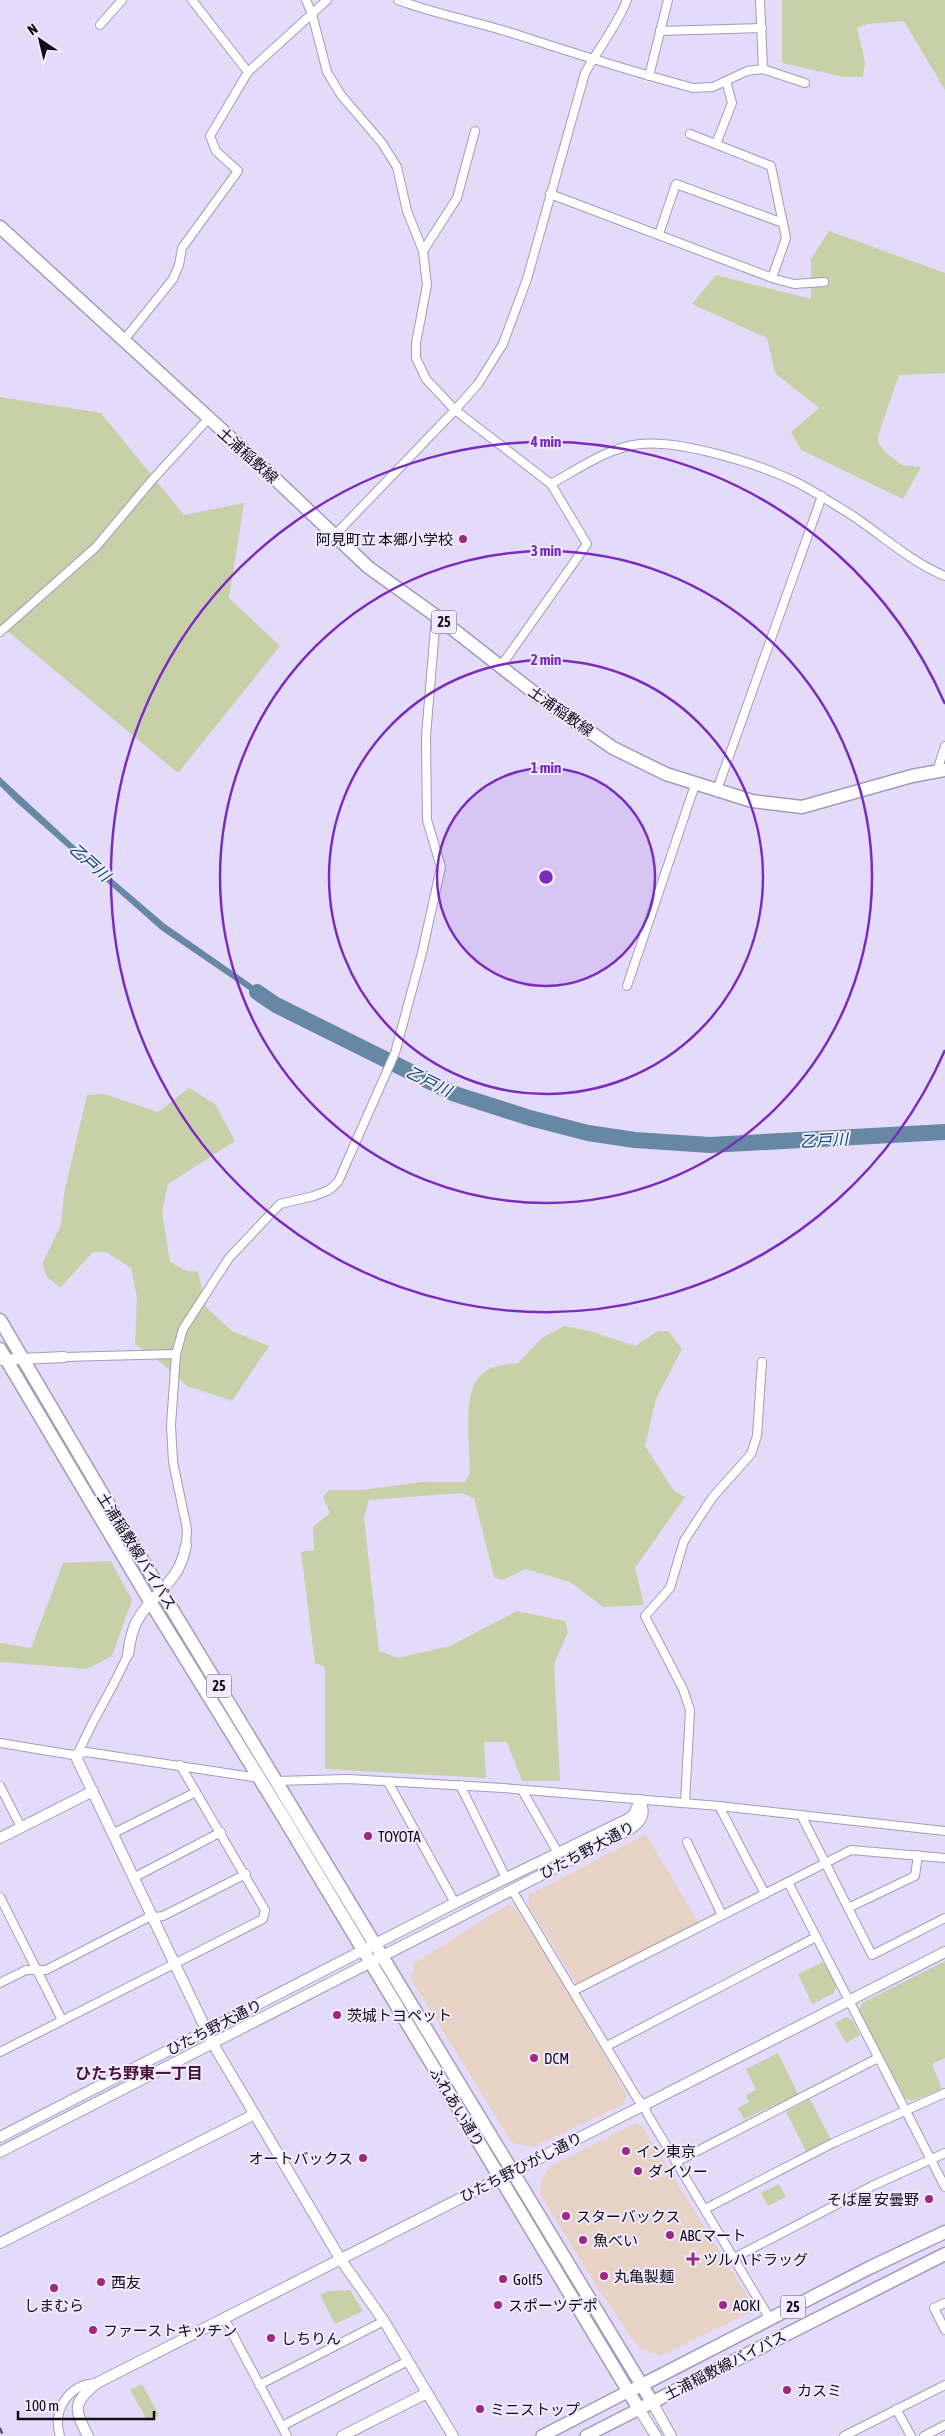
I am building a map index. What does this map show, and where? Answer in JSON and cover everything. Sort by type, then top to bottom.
[{"type":"main road","name":"土浦稲敷線","points":[[0,227],[335,535],[368,568],[436,616],[537,695],[613,748],[666,774],[752,801],[802,807],[912,776],[941,771]]},
{"type":"main road","name":"土浦稲敷線バイパス","points":[[0,1320],[21,1358],[276,1781]]},
{"type":"main road","name":"土浦稲敷線バイパス","points":[[2,1356],[259,1778]]},
{"type":"main road","name":"ふれあい通り","points":[[259,1778],[513,2171],[652,2402]]},
{"type":"main road","name":"ふれあい通り","points":[[276,1781],[370,1948]]},
{"type":"main road","name":"ふれあい通り","points":[[377,1959],[499,2178],[639,2409]]},
{"type":"main road","name":"土浦稲敷線バイパス","points":[[629,2391],[945,2232]]},
{"type":"main road","name":"土浦稲敷線バイパス","points":[[639,2409],[945,2254]]},
{"type":"main road","points":[[542,2436],[629,2391]]},
{"type":"main road","points":[[586,2436],[639,2409]]},
{"type":"street","points":[[100,25],[122,0]]},
{"type":"street","points":[[192,0],[248,72]]},
{"type":"street","points":[[306,0],[312,14],[327,72],[341,95],[382,143],[397,167],[407,212],[423,251],[426,285],[416,343],[416,358],[426,379],[455,410],[551,484],[587,544],[501,666]]},
{"type":"street","points":[[124,340],[172,279],[179,265],[182,248],[238,171],[216,150],[210,136],[248,72],[327,0]]},
{"type":"street","points":[[398,0],[430,12],[517,35],[555,49],[693,88],[713,87],[747,71],[763,69],[805,83]]},
{"type":"street","points":[[335,535],[478,384],[503,344],[527,279],[584,73],[622,13],[627,0]]},
{"type":"street","points":[[649,76],[668,0]]},
{"type":"street","points":[[760,0],[763,69]]},
{"type":"street","points":[[660,31],[762,28]]},
{"type":"street","points":[[716,144],[732,102],[726,81]]},
{"type":"street","points":[[423,251],[457,198],[475,131]]},
{"type":"street","points":[[690,134],[771,166],[786,238],[772,278]]},
{"type":"street","points":[[659,234],[676,184],[784,224]]},
{"type":"street","points":[[550,194],[772,278],[794,284],[824,282]]},
{"type":"street","points":[[0,632],[96,546],[153,478],[208,419]]},
{"type":"street","points":[[551,484],[615,450],[640,444],[671,444],[750,465],[796,482],[822,496],[920,564],[945,576]]},
{"type":"street","points":[[717,790],[822,496]]},
{"type":"street","points":[[436,616],[426,736],[427,820],[441,867],[422,953],[393,1056],[338,1182],[329,1190],[314,1196],[280,1204],[228,1258],[183,1329],[176,1354],[171,1426],[178,1493],[187,1529],[186,1545],[180,1569],[136,1622],[128,1654],[119,1676],[87,1731],[77,1759],[135,1877],[213,2044],[253,2115],[341,2260],[384,2321],[453,2436]]},
{"type":"street","points":[[941,771],[945,746]]},
{"type":"street","points":[[627,986],[696,782]]},
{"type":"street","points":[[2,1356],[21,1358],[176,1354]]},
{"type":"street","points":[[685,1803],[690,1751],[690,1710],[683,1689],[645,1616],[670,1588],[684,1541],[712,1498],[750,1454],[757,1436],[762,1362]]},
{"type":"street","points":[[0,1743],[78,1754],[86,1752],[180,1765],[213,1773],[259,1778]]},
{"type":"street","points":[[0,2052],[263,1919],[265,1910],[246,1874],[180,1765]]},
{"type":"street","points":[[276,1781],[348,1779],[460,1785],[719,1806],[945,1832]]},
{"type":"street","points":[[388,1782],[455,1903]]},
{"type":"street","points":[[460,1785],[506,1878]]},
{"type":"street","points":[[0,1786],[21,1828]]},
{"type":"street","points":[[522,1790],[558,1853]]},
{"type":"street","points":[[0,1838],[93,1791]]},
{"type":"street","points":[[114,1833],[196,1792]]},
{"type":"street","name":"ひたち野大通り","points":[[0,2137],[455,1903],[628,1819],[634,1814],[640,1800]]},
{"type":"street","name":"ひたち野大通り","points":[[0,2152],[627,1831],[640,1822],[644,1808],[640,1800]]},
{"type":"street","points":[[719,1806],[765,1894]]},
{"type":"street","points":[[801,1815],[872,1955],[944,1920]]},
{"type":"street","points":[[135,1877],[221,1832]]},
{"type":"street","points":[[686,1842],[722,1915]]},
{"type":"street","points":[[573,1991],[851,1850],[945,1858]]},
{"type":"street","points":[[848,1908],[915,1876],[918,1855]]},
{"type":"street","points":[[0,1983],[26,1970],[46,1970],[147,1918],[163,1916],[246,1874]]},
{"type":"street","points":[[788,1882],[945,2187]]},
{"type":"street","points":[[512,1890],[637,2098],[644,2106],[770,2319]]},
{"type":"street","points":[[1,1902],[38,1970],[62,2020]]},
{"type":"street","points":[[606,2046],[816,1937]]},
{"type":"street","name":"ひたち野ひがし通り","points":[[96,2383],[945,1952]]},
{"type":"street","points":[[676,2162],[878,2058]]},
{"type":"street","points":[[705,2209],[778,2170],[906,2109],[945,2093]]},
{"type":"street","points":[[0,2243],[253,2115]]},
{"type":"street","points":[[734,2258],[822,2211],[945,2153]]},
{"type":"street","points":[[945,2303],[934,2308],[945,2330]]},
{"type":"street","points":[[224,2318],[287,2436]]},
{"type":"street","points":[[259,2385],[384,2321]]},
{"type":"street","points":[[282,2426],[408,2361]]},
{"type":"street","points":[[60,2436],[58,2427],[63,2401],[84,2384],[96,2383]]},
{"type":"street","points":[[88,2436],[79,2419],[77,2406],[83,2394],[96,2383]]},
{"type":"street","points":[[844,2436],[945,2384]]},
{"type":"street","points":[[342,2436],[427,2393]]},
{"type":"street","name":"ふれあい通り","points":[[652,2402],[671,2436]]},
{"type":"street","name":"ふれあい通り","points":[[639,2409],[656,2436]]},
{"type":"street","points":[[896,2409],[911,2436]]},
{"type":"street","points":[[924,2436],[945,2425]]},
{"type":"shaded area","points":[[646,1834],[698,1922],[577,1985],[528,1905],[529,1895]]},
{"type":"shaded area","points":[[509,1904],[515,1907],[553,1966],[627,2094],[623,2104],[533,2147],[512,2143],[411,1979],[414,1963]]},
{"type":"shaded area","points":[[636,2123],[642,2126],[753,2305],[751,2312],[660,2356],[639,2348],[601,2293],[540,2194],[542,2178],[550,2167]]},
{"type":"green space","points":[[782,0],[945,0],[945,90],[904,21],[867,24],[857,28],[865,62],[863,77],[843,77],[782,63]]},
{"type":"green space","points":[[829,231],[945,273],[945,373],[899,375],[878,436],[878,442],[885,452],[902,465],[921,467],[903,499],[801,450],[791,432],[819,408],[775,373],[767,338],[692,304],[716,275],[811,299],[811,259]]},
{"type":"green space","points":[[0,397],[101,413],[184,515],[244,503],[229,598],[280,646],[178,773],[0,625]]},
{"type":"green space","points":[[189,1088],[215,1104],[235,1141],[168,1184],[162,1212],[170,1262],[187,1271],[198,1272],[206,1307],[232,1331],[269,1346],[232,1401],[187,1386],[160,1362],[135,1344],[137,1298],[131,1268],[106,1252],[93,1252],[60,1288],[47,1277],[42,1264],[61,1225],[64,1193],[87,1095],[104,1094],[158,1112]]},
{"type":"green space","points":[[565,1326],[590,1331],[635,1346],[658,1331],[668,1331],[682,1349],[656,1399],[645,1446],[674,1491],[685,1497],[635,1568],[644,1605],[603,1607],[570,1582],[526,1569],[502,1580],[494,1577],[474,1498],[462,1493],[369,1500],[364,1518],[379,1651],[398,1658],[450,1646],[517,1611],[565,1621],[568,1632],[554,1664],[560,1781],[522,1781],[507,1742],[484,1742],[486,1778],[325,1769],[325,1667],[315,1663],[301,1552],[314,1550],[313,1527],[330,1513],[323,1497],[329,1490],[362,1490],[422,1482],[465,1482],[470,1473],[468,1423],[470,1396],[479,1377],[492,1368],[518,1363],[542,1338]]},
{"type":"green space","points":[[111,1561],[132,1600],[112,1656],[87,1669],[0,1662],[0,1643],[31,1648],[63,1563]]},
{"type":"green space","points":[[945,1961],[945,2058],[932,2064],[942,2089],[911,2101],[905,2098],[859,2010],[862,2003]]},
{"type":"green space","points":[[823,1962],[836,1986],[834,1993],[812,2004],[798,1974]]},
{"type":"green space","points":[[846,2017],[852,2020],[860,2035],[846,2043],[835,2023]]},
{"type":"green space","points":[[778,2053],[798,2094],[744,2119],[738,2108],[749,2102],[746,2095],[755,2090],[757,2092],[746,2069]]},
{"type":"green space","points":[[810,2099],[831,2140],[807,2153],[786,2112]]},
{"type":"green space","points":[[779,2184],[786,2197],[768,2206],[761,2193]]},
{"type":"green space","points":[[350,2290],[363,2311],[335,2324],[320,2295],[328,2291]]},
{"type":"green space","points":[[142,2384],[159,2415],[148,2421],[130,2390]]},
{"type":"water","points":[[0,777],[90,860],[165,924],[277,1002],[274,1007],[161,930],[16,802],[0,786]]},
{"type":"waterway","name":"乙戸川","points":[[257,992],[276,1005],[455,1094],[530,1118],[588,1133],[635,1140],[710,1145],[945,1132]]},
{"type":"railway","points":[[0,2428],[3,2436]]},
{"type":"place","name":"阿見町立 本郷小学校","points":[[463,539]]},
{"type":"place","name":"TOYOTA","points":[[368,1836]]},
{"type":"place","name":"茨城トヨペット","points":[[337,2015]]},
{"type":"place","name":"DCM","points":[[534,2058]]},
{"type":"place","name":"イン東京","points":[[626,2151]]},
{"type":"place","name":"オートバックス","points":[[363,2158]]},
{"type":"place","name":"ダイソー","points":[[638,2171]]},
{"type":"place","name":"そば屋 安曇野","points":[[929,2199]]},
{"type":"place","name":"スターバックス","points":[[566,2216]]},
{"type":"place","name":"ABCマート","points":[[670,2235]]},
{"type":"place","name":"魚べい","points":[[583,2240]]},
{"type":"place","name":"ツルハドラッグ","points":[[693,2259]]},
{"type":"place","name":"丸亀製麺","points":[[604,2276]]},
{"type":"place","name":"Golf5","points":[[503,2279]]},
{"type":"place","name":"西友","points":[[101,2282]]},
{"type":"place","name":"しまむら","points":[[54,2288]]},
{"type":"place","name":"スポーツデポ","points":[[498,2305]]},
{"type":"place","name":"AOKI","points":[[723,2305]]},
{"type":"place","name":"ファーストキッチン","points":[[93,2330]]},
{"type":"place","name":"しちりん","points":[[271,2338]]},
{"type":"place","name":"カスミ","points":[[787,2390]]},
{"type":"place","name":"ミニストップ","points":[[480,2409]]},
{"type":"district","name":"ひたち野東一丁目","points":[[139,2073]]}]
